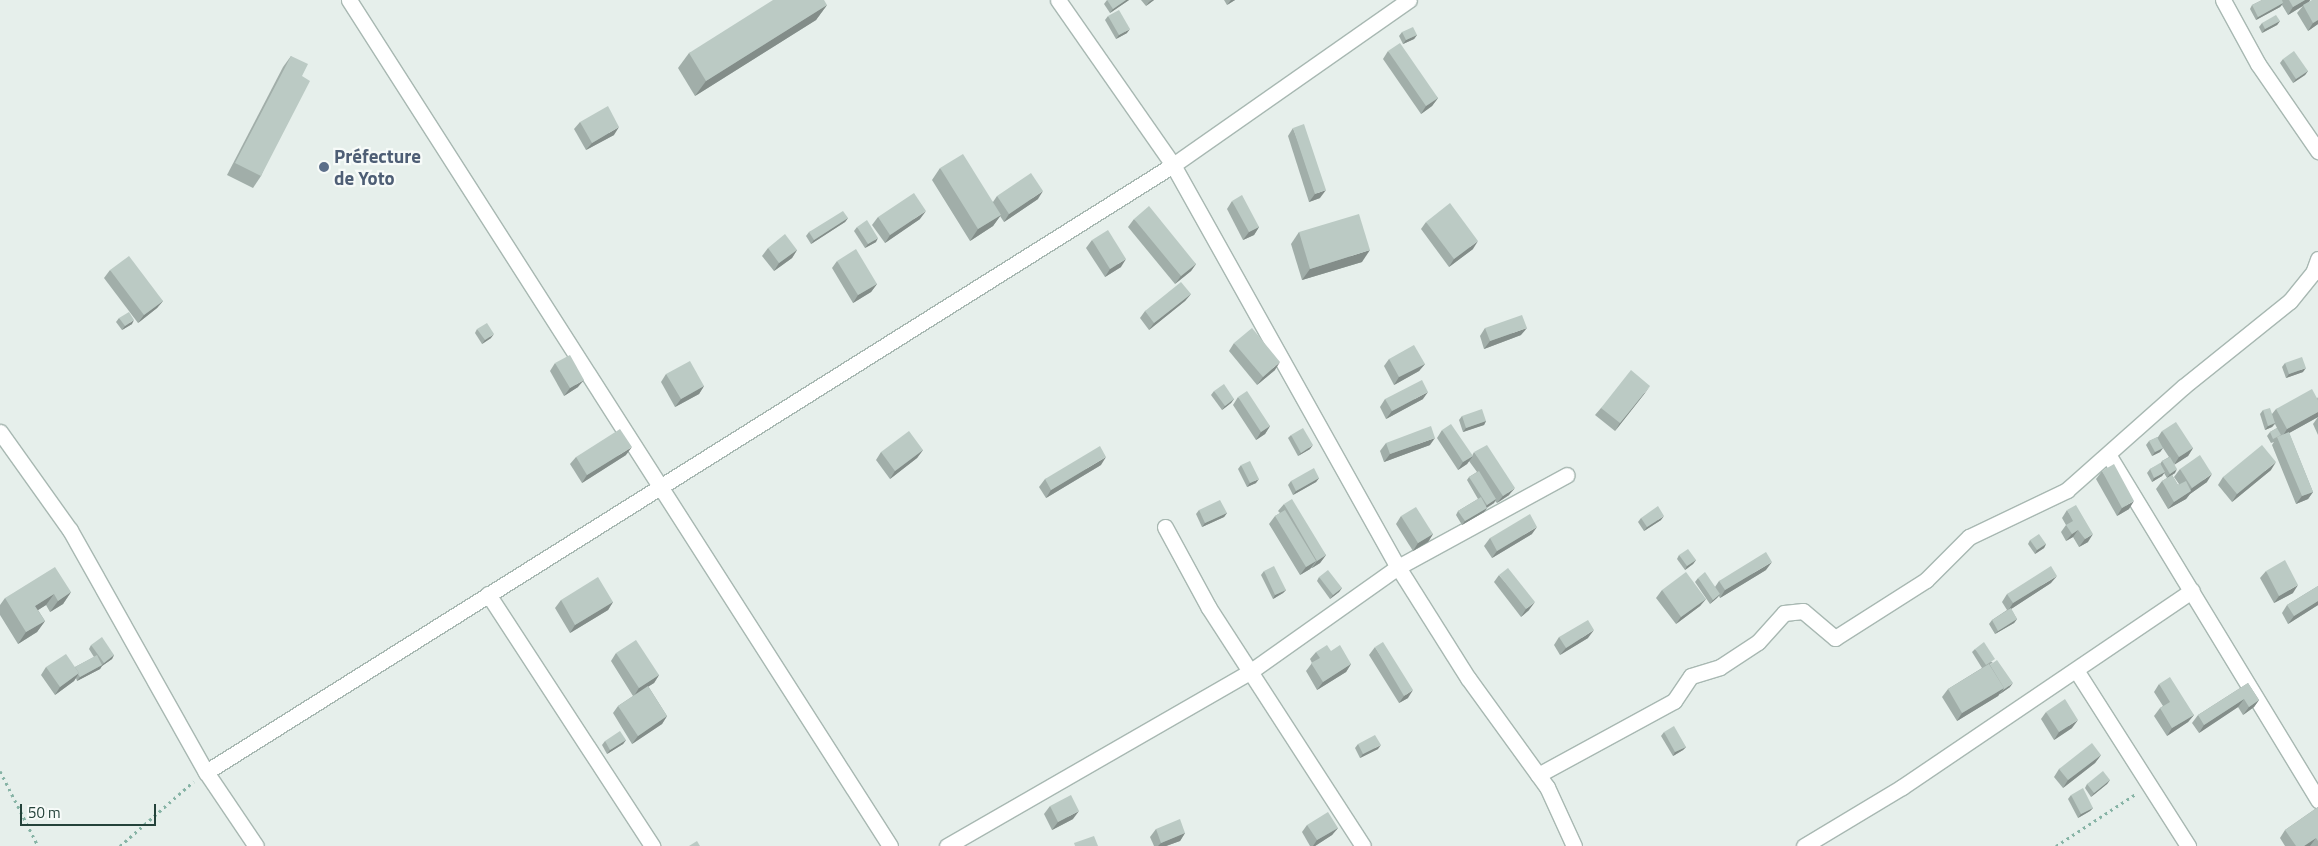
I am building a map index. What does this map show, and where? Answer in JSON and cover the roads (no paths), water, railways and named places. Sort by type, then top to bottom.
[{"type":"street","points":[[349,0],[890,846]]},
{"type":"street","points":[[1058,0],[1173,165],[1398,566],[1468,678],[1538,775],[1574,846]]},
{"type":"street","points":[[206,772],[1173,165],[1409,0]]},
{"type":"street","points":[[2223,0],[2258,64],[2318,151]]},
{"type":"street","points":[[1538,775],[1674,701],[1691,676],[1720,668],[1758,642],[1784,613],[1803,611],[1835,638],[1926,580],[1969,537],[2067,490],[2109,456],[2183,387],[2290,301],[2313,274],[2318,259]]},
{"type":"street","points":[[0,432],[70,530],[206,772],[256,846]]},
{"type":"street","points":[[2109,456],[2318,800]]},
{"type":"street","points":[[947,846],[1251,671],[1398,566],[1567,475]]},
{"type":"street","points":[[1165,526],[1209,608],[1363,846]]},
{"type":"street","points":[[1804,846],[1902,787],[2192,591]]},
{"type":"street","points":[[488,594],[652,846]]},
{"type":"street","points":[[2076,670],[2188,846]]},
{"type":"place","name":"Préfecture de Yoto","points":[[324,167]]}]
